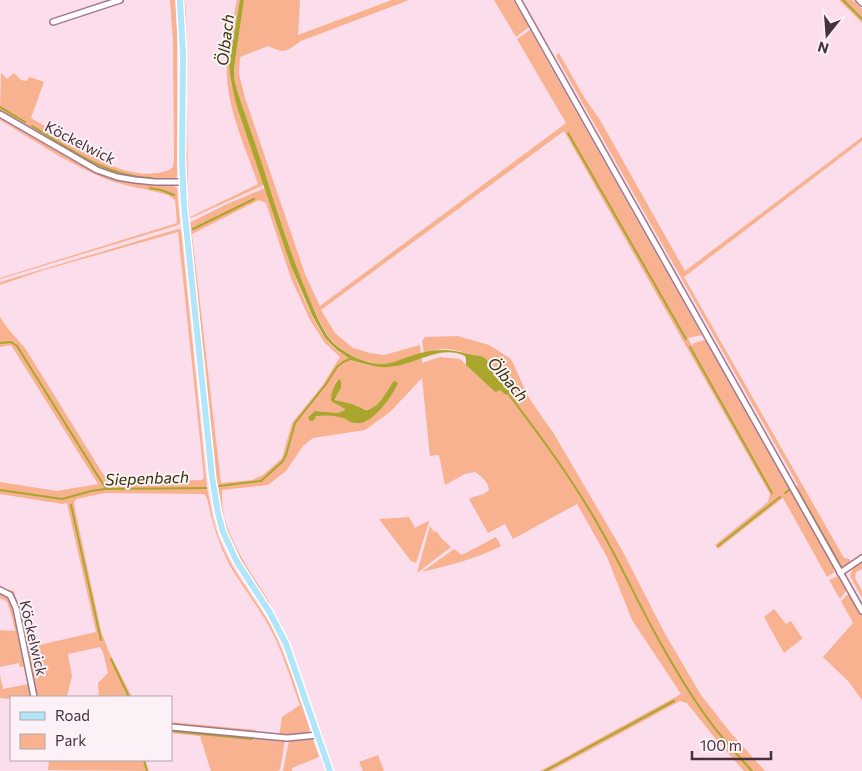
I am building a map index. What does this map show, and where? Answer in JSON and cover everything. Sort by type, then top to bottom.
[{"type":"main road","points":[[180,0],[182,182],[212,477],[218,513],[229,548],[270,613],[286,644],[330,771]]},
{"type":"street","points":[[53,22],[120,0]]},
{"type":"street","points":[[859,0],[862,3]]},
{"type":"street","points":[[518,1],[862,611]]},
{"type":"street","name":"Köckelwick","points":[[0,114],[97,170],[135,180],[182,182]]},
{"type":"street","points":[[840,573],[862,558]]},
{"type":"street","name":"Köckelwick","points":[[0,590],[10,595],[16,608],[34,696]]},
{"type":"street","points":[[172,727],[287,738],[318,735]]},
{"type":"green space","points":[[170,0],[175,0],[177,33],[177,177],[174,179],[141,179],[119,175],[98,167],[0,111],[1,73],[7,79],[14,73],[21,80],[26,81],[30,77],[44,82],[31,118],[117,168],[144,174],[169,170],[173,167],[174,159],[173,40]]},
{"type":"green space","points":[[183,0],[185,0],[186,13],[188,198],[190,217],[258,184],[239,131],[228,90],[227,59],[237,0],[240,0],[229,64],[230,74],[238,110],[264,185],[191,218],[187,216]]},
{"type":"green space","points":[[244,0],[300,0],[298,35],[392,0],[409,0],[301,41],[285,51],[268,46],[240,57],[239,74],[245,98],[305,274],[320,306],[566,123],[517,39],[530,30],[702,335],[688,338],[692,346],[694,343],[705,340],[835,572],[827,577],[783,498],[718,549],[715,545],[768,502],[770,494],[564,131],[321,310],[335,333],[353,348],[384,355],[420,345],[421,353],[392,363],[379,364],[359,359],[336,345],[327,335],[320,322],[297,270],[237,90],[234,68]]},
{"type":"green space","points":[[494,0],[513,0],[529,27],[516,37]]},
{"type":"green space","points":[[839,0],[853,0],[862,9],[862,23]]},
{"type":"green space","points":[[559,53],[584,97],[600,120],[685,271],[862,137],[862,141],[684,277],[844,558],[852,562],[843,569],[841,569],[794,489],[798,485],[556,56]]},
{"type":"green space","points":[[0,116],[98,173],[134,183],[172,185],[177,188],[180,224],[0,279],[177,223],[175,200],[168,195],[118,183],[75,165],[0,120]]},
{"type":"green space","points":[[265,188],[305,302],[327,341],[350,360],[370,366],[386,367],[422,358],[422,363],[440,357],[460,359],[494,391],[510,392],[494,375],[488,363],[480,356],[450,349],[424,353],[422,341],[425,337],[458,336],[489,345],[511,359],[529,398],[554,434],[622,550],[664,632],[701,695],[730,732],[765,771],[744,771],[687,703],[680,701],[551,771],[540,771],[681,694],[632,620],[607,557],[577,504],[513,539],[505,524],[488,533],[469,499],[489,490],[486,482],[475,472],[465,474],[445,485],[439,455],[430,456],[422,378],[390,412],[365,430],[313,438],[303,446],[286,471],[268,485],[222,490],[223,514],[228,528],[244,562],[270,603],[266,603],[240,562],[223,526],[216,482],[188,224],[227,204]],"holes":[[[259,200],[266,203],[291,278],[309,318],[324,342],[340,357],[322,386],[292,423],[282,458],[263,475],[252,480],[221,483],[192,234]],[[340,380],[341,388],[335,399],[364,409],[370,409],[377,405],[391,385],[388,398],[383,406],[356,424],[333,415],[320,415],[309,419],[308,417],[315,411],[338,413],[346,410],[331,399],[336,381]]]},
{"type":"green space","points":[[178,229],[181,230],[207,487],[213,518],[217,533],[228,557],[271,626],[283,651],[310,730],[306,736],[279,737],[282,717],[300,705],[284,659],[272,632],[225,556],[216,532],[207,498],[204,494],[105,493],[76,499],[74,502],[75,509],[101,631],[109,652],[131,696],[99,696],[98,683],[108,673],[100,647],[68,654],[72,676],[67,696],[36,696],[15,602],[0,588],[14,591],[26,648],[96,632],[67,503],[62,504],[0,494],[0,482],[57,491],[98,484],[11,345],[0,347],[0,317],[25,348],[101,471],[108,479],[115,482],[202,480],[204,477],[178,232],[44,270],[0,285],[0,282]]},
{"type":"green space","points":[[409,517],[415,528],[429,522],[416,563],[411,561],[379,519]]},
{"type":"green space","points":[[430,526],[451,547],[417,573]]},
{"type":"green space","points":[[496,537],[501,546],[492,551],[422,572],[454,549],[462,555]]},
{"type":"green space","points":[[862,562],[862,569],[856,572],[855,578],[862,591],[862,598],[850,576],[853,568]]},
{"type":"green space","points":[[838,576],[846,588],[840,599],[829,580]]},
{"type":"green space","points":[[0,593],[12,602],[26,666],[20,667],[19,663],[0,667],[0,630],[15,631],[7,602],[0,598]]},
{"type":"green space","points":[[848,594],[862,617],[862,700],[848,681],[823,657],[853,623],[841,601]]},
{"type":"green space","points":[[774,609],[786,624],[791,621],[803,638],[784,653],[764,617]]},
{"type":"green space","points":[[0,675],[3,689],[28,684],[31,696],[10,696],[10,699],[0,698]]},
{"type":"green space","points":[[172,722],[256,730],[255,734],[172,726]]},
{"type":"green space","points":[[172,729],[285,740],[280,770],[211,771],[200,736],[172,733]]},
{"type":"green space","points":[[310,738],[313,740],[319,757],[292,768],[292,771],[283,771],[289,740]]},
{"type":"green space","points":[[378,755],[384,771],[363,771],[359,762]]},
{"type":"green space","points":[[49,761],[145,761],[149,771],[48,770]]},
{"type":"shaded area","points":[[240,0],[244,0],[234,68],[237,90],[292,256],[319,322],[326,333],[333,343],[344,351],[372,363],[387,364],[436,350],[482,356],[510,392],[506,395],[500,390],[494,391],[466,365],[465,356],[457,353],[434,354],[400,365],[378,367],[350,360],[325,338],[312,315],[291,266],[235,99],[229,64]]},
{"type":"shaded area","points":[[339,379],[341,381],[341,388],[335,400],[366,410],[377,405],[393,382],[398,383],[380,410],[374,416],[361,423],[353,423],[340,417],[326,415],[316,416],[314,420],[310,421],[308,417],[315,411],[338,413],[345,410],[331,401],[333,389]]},
{"type":"waterway","points":[[843,0],[862,19]]},
{"type":"waterway","points":[[0,107],[25,122]]},
{"type":"waterway","points":[[32,126],[74,152],[103,167],[119,173],[151,178]]},
{"type":"waterway","points":[[568,133],[686,339]]},
{"type":"waterway","points":[[150,188],[174,195]]},
{"type":"waterway","points":[[193,229],[254,199]]},
{"type":"waterway","points":[[0,343],[11,342],[17,346],[106,489]]},
{"type":"waterway","points":[[690,347],[772,493]]},
{"type":"waterway","name":"Siepenbach","points":[[219,486],[261,481],[283,461],[295,423],[337,367],[350,359]]},
{"type":"waterway","name":"Ölbach","points":[[507,392],[557,460],[591,512],[657,636],[692,696],[706,717],[752,771]]},
{"type":"waterway","name":"Siepenbach","points":[[0,490],[62,499],[106,489],[206,488]]},
{"type":"waterway","points":[[797,489],[841,567]]},
{"type":"waterway","points":[[785,493],[789,490]]},
{"type":"waterway","points":[[718,546],[780,497]]},
{"type":"waterway","points":[[71,505],[101,640]]},
{"type":"waterway","points":[[111,659],[129,696]]},
{"type":"waterway","points":[[545,771],[674,701]]},
{"type":"waterway","points":[[172,731],[252,739]]},
{"type":"waterway","points":[[144,761],[147,771]]}]
